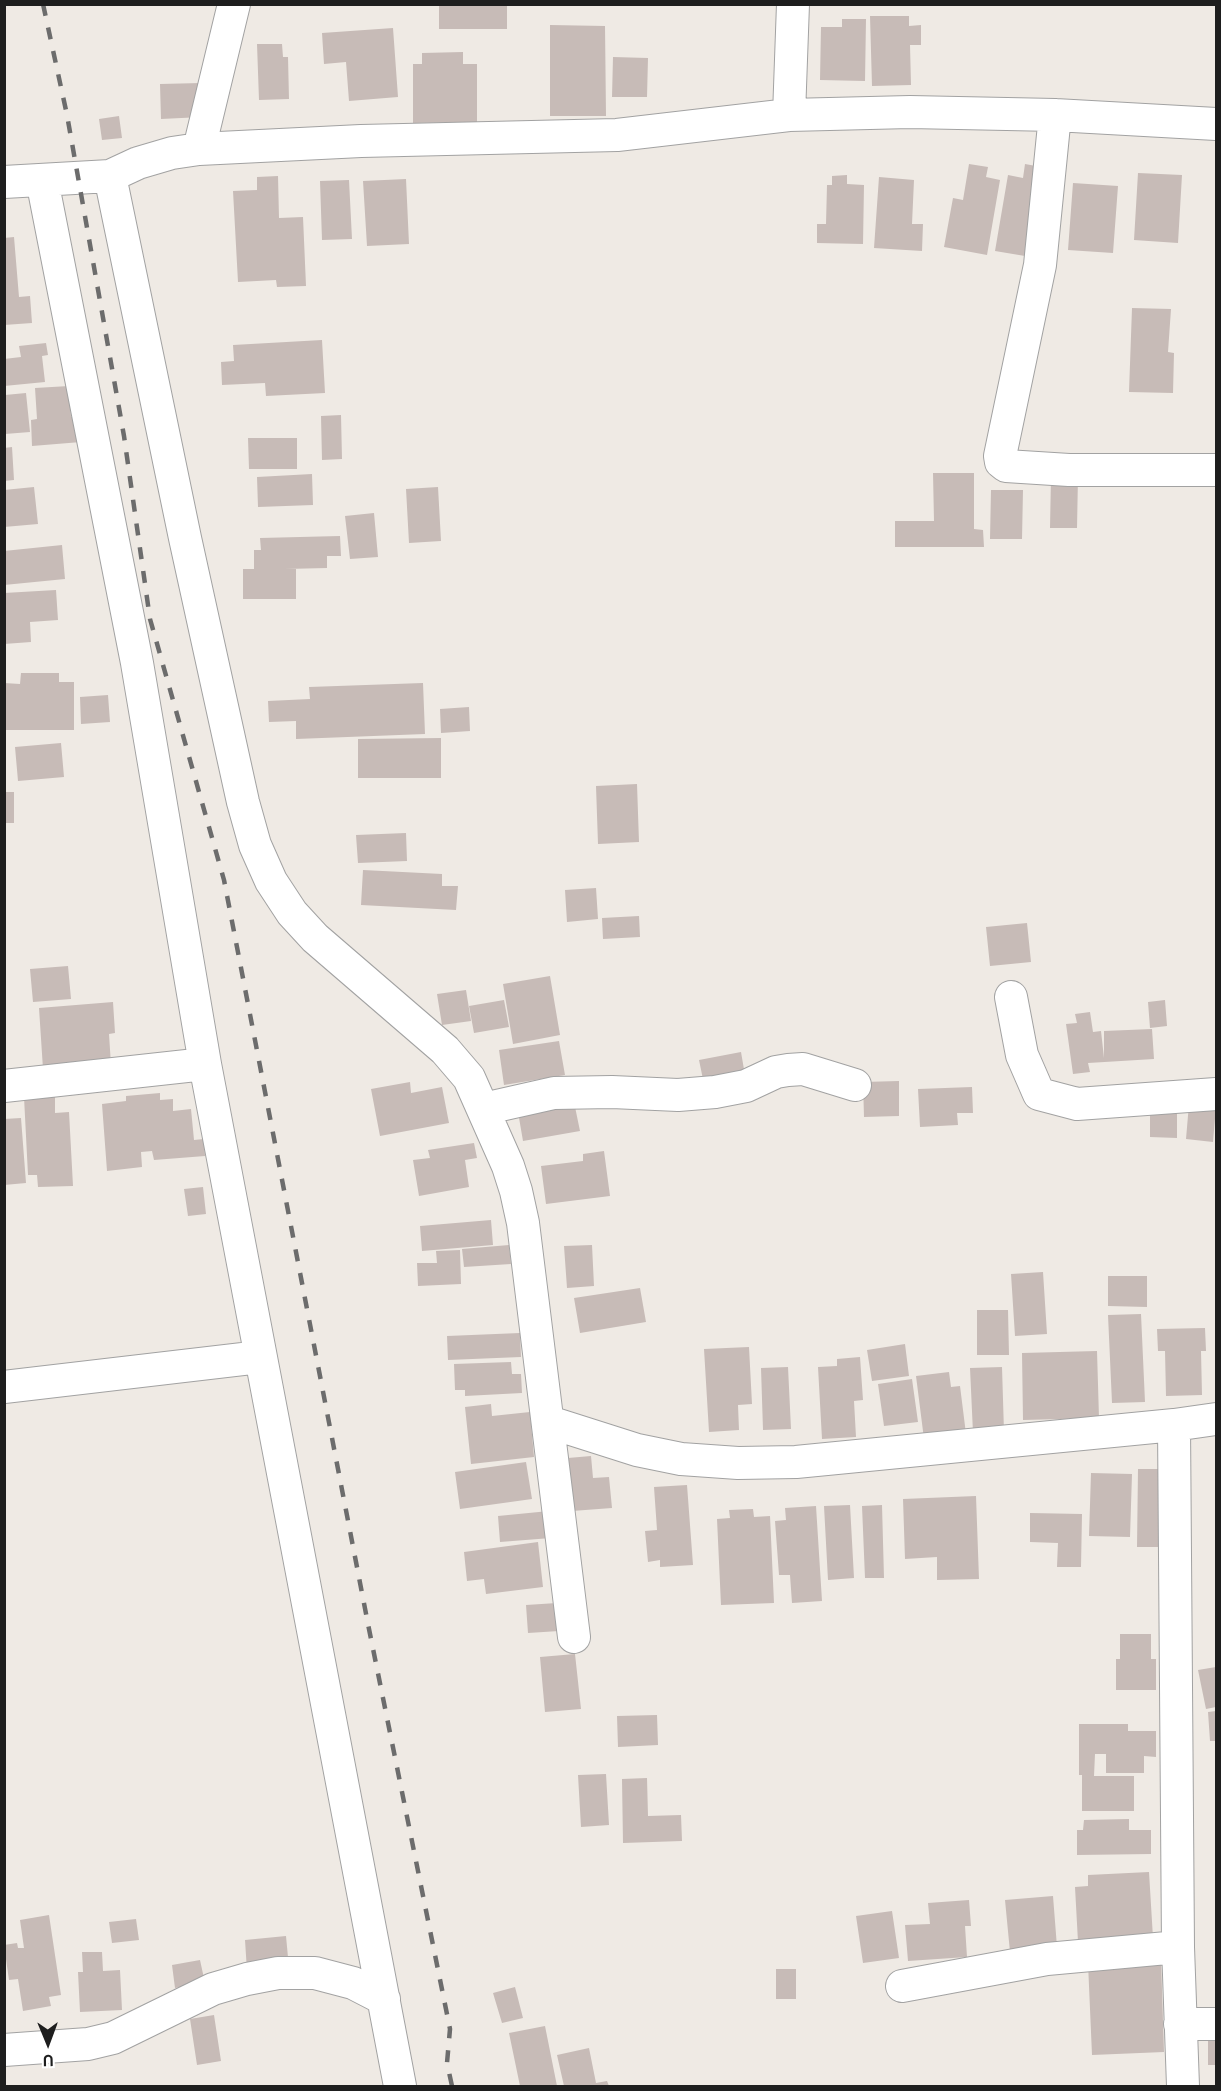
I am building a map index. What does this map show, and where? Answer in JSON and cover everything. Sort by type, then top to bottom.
[{"type":"street","points":[[199,149],[234,4]]},
{"type":"street","points":[[789,115],[793,4]]},
{"type":"street","points":[[4,182],[110,176],[138,163],[172,153],[199,149],[361,141],[617,135],[789,115],[910,112],[1055,115],[1216,124]]},
{"type":"street","points":[[1055,115],[1040,266],[1000,456],[1001,462],[1006,466],[1069,470],[1216,470]]},
{"type":"street","points":[[110,176],[185,538],[243,802],[255,845],[271,881],[292,913],[315,938],[445,1050],[469,1078],[508,1166],[523,1223],[574,1637]]},
{"type":"street","points":[[42,180],[137,663],[205,1064],[260,1357],[312,1615],[400,2086]]},
{"type":"street","points":[[1011,997],[1022,1055],[1039,1094],[1077,1104],[1216,1094]]},
{"type":"street","points":[[4,1086],[205,1064]]},
{"type":"street","points":[[483,1109],[555,1093],[612,1092],[678,1095],[715,1092],[747,1086],[776,1072],[803,1069],[855,1085]]},
{"type":"street","points":[[4,1387],[260,1357]]},
{"type":"street","points":[[549,1422],[637,1450],[681,1459],[738,1463],[796,1462],[1216,1419]]},
{"type":"street","points":[[1174,1425],[1178,1947],[1183,2086]]},
{"type":"street","points":[[902,1986],[1047,1959],[1178,1947]]},
{"type":"street","points":[[4,2050],[88,2044],[113,2038],[213,1989],[278,1973],[315,1973],[353,1983],[384,2000]]},
{"type":"street","points":[[1180,2024],[1216,2024]]},
{"type":"building","points":[[439,4],[507,4],[507,29],[439,29]]},
{"type":"building","points":[[870,16],[909,16],[909,26],[921,25],[921,45],[910,45],[911,85],[872,86]]},
{"type":"building","points":[[842,19],[866,19],[865,81],[820,80],[821,27],[842,27]]},
{"type":"building","points":[[550,25],[605,26],[606,116],[550,116]]},
{"type":"building","points":[[393,28],[398,97],[349,101],[346,62],[324,64],[322,33]]},
{"type":"building","points":[[257,44],[282,44],[283,57],[288,57],[289,99],[259,100]]},
{"type":"building","points":[[463,52],[463,64],[477,64],[477,122],[413,123],[413,64],[422,64],[422,53]]},
{"type":"building","points":[[613,57],[648,58],[647,97],[612,97]]},
{"type":"building","points":[[201,83],[202,117],[161,119],[160,84]]},
{"type":"building","points":[[119,116],[122,138],[102,140],[99,119]]},
{"type":"building","points":[[969,164],[988,167],[986,177],[1000,180],[987,255],[944,247],[953,198],[963,200]]},
{"type":"building","points":[[1025,164],[1047,168],[1031,257],[995,251],[1008,175],[1023,178]]},
{"type":"building","points":[[1138,173],[1182,175],[1178,243],[1134,240]]},
{"type":"building","points":[[847,175],[847,184],[864,185],[863,244],[817,243],[817,224],[826,224],[827,185],[832,185],[832,176]]},
{"type":"building","points":[[278,176],[279,218],[303,217],[306,286],[277,287],[276,280],[238,282],[233,191],[257,190],[257,177]]},
{"type":"building","points":[[879,177],[914,180],[912,224],[923,224],[922,251],[874,248]]},
{"type":"building","points":[[406,179],[409,244],[367,246],[363,181]]},
{"type":"building","points":[[349,180],[352,239],[322,240],[320,181]]},
{"type":"building","points":[[1073,183],[1118,186],[1113,253],[1068,250]]},
{"type":"building","points":[[14,237],[19,297],[30,296],[32,323],[4,325],[4,238]]},
{"type":"building","points":[[1132,308],[1171,309],[1168,352],[1174,353],[1173,393],[1129,392]]},
{"type":"building","points":[[322,340],[325,393],[266,396],[265,383],[222,385],[221,362],[234,361],[233,345]]},
{"type":"building","points":[[46,343],[48,355],[42,356],[45,382],[4,386],[4,359],[21,357],[19,346]]},
{"type":"building","points":[[69,386],[71,417],[79,416],[81,442],[32,446],[31,420],[37,419],[35,388]]},
{"type":"building","points":[[26,393],[30,432],[5,434],[5,395]]},
{"type":"building","points":[[341,415],[342,459],[322,460],[321,416]]},
{"type":"building","points":[[248,438],[297,438],[297,469],[249,469]]},
{"type":"building","points":[[12,447],[14,480],[4,481],[4,448]]},
{"type":"building","points":[[933,473],[974,473],[974,529],[983,530],[984,547],[895,547],[895,521],[934,521]]},
{"type":"building","points":[[312,474],[313,505],[258,507],[257,477]]},
{"type":"building","points":[[1051,476],[1078,476],[1077,528],[1050,528]]},
{"type":"building","points":[[34,487],[38,524],[4,527],[4,490]]},
{"type":"building","points":[[438,487],[441,541],[409,543],[406,489]]},
{"type":"building","points":[[991,490],[1023,490],[1022,539],[990,539]]},
{"type":"building","points":[[374,513],[378,557],[350,559],[345,516]]},
{"type":"building","points":[[340,536],[341,556],[327,556],[327,568],[285,569],[296,569],[296,599],[243,599],[243,569],[254,569],[254,550],[261,550],[260,538]]},
{"type":"building","points":[[62,545],[65,579],[4,585],[4,551]]},
{"type":"building","points":[[56,590],[58,620],[30,622],[31,642],[4,644],[4,593]]},
{"type":"building","points":[[21,673],[59,673],[59,682],[74,682],[74,730],[4,730],[4,683],[20,684]]},
{"type":"building","points":[[423,683],[425,734],[296,739],[296,721],[269,722],[268,701],[310,699],[309,687]]},
{"type":"building","points":[[108,695],[110,722],[81,724],[80,697]]},
{"type":"building","points":[[469,707],[470,731],[441,733],[440,709]]},
{"type":"building","points":[[441,738],[441,778],[358,778],[358,739]]},
{"type":"building","points":[[61,743],[64,777],[18,781],[15,747]]},
{"type":"building","points":[[637,784],[639,842],[598,844],[596,786]]},
{"type":"building","points":[[4,792],[14,792],[14,823],[4,823]]},
{"type":"building","points":[[406,833],[407,861],[358,863],[356,835]]},
{"type":"building","points":[[363,870],[442,874],[442,886],[458,886],[456,910],[361,905]]},
{"type":"building","points":[[596,888],[598,919],[567,922],[565,890]]},
{"type":"building","points":[[639,916],[640,937],[603,939],[602,918]]},
{"type":"building","points":[[1027,923],[1031,962],[990,966],[986,927]]},
{"type":"building","points":[[68,966],[71,999],[33,1002],[30,969]]},
{"type":"building","points":[[550,976],[560,1035],[513,1044],[503,984]]},
{"type":"building","points":[[466,990],[471,1021],[442,1025],[437,994]]},
{"type":"building","points":[[504,1000],[509,1027],[474,1033],[469,1006]]},
{"type":"building","points":[[1165,1000],[1167,1026],[1150,1028],[1148,1002]]},
{"type":"building","points":[[113,1002],[115,1033],[109,1034],[111,1065],[43,1069],[39,1008]]},
{"type":"building","points":[[1090,1012],[1093,1032],[1101,1031],[1104,1058],[1104,1031],[1152,1029],[1154,1059],[1088,1063],[1090,1072],[1073,1074],[1066,1024],[1077,1023],[1075,1014]]},
{"type":"building","points":[[559,1041],[565,1075],[504,1085],[499,1050]]},
{"type":"building","points":[[741,1052],[746,1081],[705,1089],[699,1060]]},
{"type":"building","points":[[899,1081],[899,1116],[864,1117],[863,1082]]},
{"type":"building","points":[[410,1082],[411,1093],[442,1087],[449,1123],[380,1136],[371,1089]]},
{"type":"building","points":[[972,1087],[973,1113],[957,1113],[958,1125],[920,1127],[918,1089]]},
{"type":"building","points":[[160,1093],[160,1100],[173,1099],[173,1111],[191,1109],[194,1140],[204,1139],[205,1156],[154,1160],[152,1151],[141,1152],[142,1167],[107,1171],[102,1104],[126,1101],[126,1096]]},
{"type":"building","points":[[55,1095],[55,1113],[69,1112],[73,1186],[38,1187],[37,1175],[28,1175],[24,1097]]},
{"type":"building","points":[[574,1102],[580,1131],[523,1141],[518,1112]]},
{"type":"building","points":[[1189,1104],[1216,1107],[1213,1142],[1186,1139]]},
{"type":"building","points":[[1150,1109],[1177,1110],[1177,1138],[1150,1137]]},
{"type":"building","points":[[21,1118],[26,1183],[4,1185],[4,1119]]},
{"type":"building","points":[[474,1143],[477,1158],[465,1160],[469,1187],[419,1196],[413,1160],[430,1158],[428,1150]]},
{"type":"building","points":[[604,1151],[610,1196],[546,1204],[541,1166],[583,1161],[583,1154]]},
{"type":"building","points":[[203,1187],[206,1214],[188,1216],[184,1189]]},
{"type":"building","points":[[491,1220],[493,1245],[422,1251],[420,1226]]},
{"type":"building","points":[[509,1245],[511,1264],[464,1267],[462,1249]]},
{"type":"building","points":[[592,1245],[594,1286],[567,1288],[564,1246]]},
{"type":"building","points":[[460,1250],[461,1284],[418,1286],[417,1263],[437,1263],[436,1251]]},
{"type":"building","points":[[1043,1272],[1047,1334],[1015,1336],[1011,1274]]},
{"type":"building","points":[[1108,1276],[1147,1276],[1147,1307],[1108,1306]]},
{"type":"building","points":[[640,1288],[646,1322],[580,1333],[574,1298]]},
{"type":"building","points":[[977,1310],[1008,1310],[1009,1355],[977,1355]]},
{"type":"building","points":[[1141,1314],[1145,1402],[1112,1403],[1108,1315]]},
{"type":"building","points":[[1205,1328],[1206,1351],[1201,1351],[1202,1395],[1166,1396],[1165,1351],[1158,1351],[1157,1329]]},
{"type":"building","points":[[520,1333],[521,1357],[448,1360],[447,1336]]},
{"type":"building","points":[[905,1344],[909,1376],[872,1381],[867,1350]]},
{"type":"building","points":[[749,1347],[752,1404],[738,1405],[739,1430],[709,1432],[704,1349]]},
{"type":"building","points":[[1097,1351],[1099,1418],[1023,1420],[1022,1353]]},
{"type":"building","points":[[860,1357],[863,1400],[854,1401],[856,1437],[822,1439],[818,1367],[837,1366],[837,1359]]},
{"type":"building","points":[[511,1362],[512,1374],[521,1374],[522,1393],[465,1396],[465,1390],[455,1390],[454,1364]]},
{"type":"building","points":[[788,1367],[791,1429],[763,1430],[761,1368]]},
{"type":"building","points":[[1002,1367],[1004,1432],[973,1433],[970,1368]]},
{"type":"building","points":[[949,1372],[951,1387],[960,1386],[966,1434],[924,1439],[916,1376]]},
{"type":"building","points":[[912,1379],[918,1422],[884,1426],[878,1384]]},
{"type":"building","points":[[491,1404],[492,1416],[530,1412],[534,1457],[471,1464],[465,1407]]},
{"type":"building","points":[[591,1456],[593,1478],[609,1477],[612,1508],[572,1511],[568,1458]]},
{"type":"building","points":[[526,1462],[532,1499],[460,1509],[455,1472]]},
{"type":"building","points":[[1138,1469],[1162,1469],[1166,1547],[1137,1547]]},
{"type":"building","points":[[1091,1473],[1132,1474],[1130,1537],[1089,1536]]},
{"type":"building","points":[[687,1485],[693,1565],[660,1567],[660,1560],[648,1562],[645,1531],[657,1530],[654,1487]]},
{"type":"building","points":[[976,1496],[979,1579],[937,1580],[937,1557],[905,1559],[903,1499]]},
{"type":"building","points":[[850,1505],[854,1578],[828,1580],[824,1506]]},
{"type":"building","points":[[882,1505],[884,1578],[865,1578],[862,1506]]},
{"type":"building","points":[[816,1506],[822,1601],[792,1603],[790,1575],[779,1575],[775,1521],[786,1520],[785,1508]]},
{"type":"building","points":[[753,1509],[754,1517],[770,1516],[774,1603],[721,1605],[717,1519],[730,1518],[729,1510]]},
{"type":"building","points":[[549,1511],[551,1538],[500,1542],[498,1516]]},
{"type":"building","points":[[1030,1513],[1082,1514],[1081,1567],[1057,1567],[1058,1543],[1030,1542]]},
{"type":"building","points":[[538,1542],[543,1587],[486,1594],[484,1579],[467,1581],[464,1552]]},
{"type":"building","points":[[557,1603],[559,1631],[528,1633],[526,1605]]},
{"type":"building","points":[[1120,1634],[1151,1634],[1151,1659],[1156,1659],[1156,1690],[1116,1690],[1116,1659],[1120,1659]]},
{"type":"building","points":[[575,1654],[581,1709],[545,1712],[540,1657]]},
{"type":"building","points":[[1216,1667],[1216,1707],[1206,1709],[1198,1670]]},
{"type":"building","points":[[1216,1711],[1216,1741],[1210,1741],[1208,1712]]},
{"type":"building","points":[[657,1715],[658,1745],[618,1747],[617,1716]]},
{"type":"building","points":[[1079,1724],[1128,1724],[1128,1731],[1156,1731],[1156,1757],[1144,1756],[1144,1773],[1106,1773],[1106,1754],[1095,1754],[1094,1776],[1134,1776],[1134,1811],[1082,1811]]},
{"type":"building","points":[[606,1774],[609,1825],[581,1827],[578,1775]]},
{"type":"building","points":[[647,1778],[648,1816],[681,1815],[682,1841],[623,1843],[622,1779]]},
{"type":"building","points":[[1129,1819],[1129,1830],[1151,1830],[1151,1854],[1077,1855],[1077,1830],[1083,1830],[1084,1820]]},
{"type":"building","points":[[1149,1872],[1153,1938],[1078,1942],[1075,1887],[1088,1886],[1088,1875]]},
{"type":"building","points":[[1053,1896],[1057,1947],[1010,1952],[1005,1900]]},
{"type":"building","points":[[969,1900],[971,1926],[965,1926],[967,1957],[908,1961],[905,1925],[930,1924],[928,1903]]},
{"type":"building","points":[[892,1911],[899,1958],[863,1963],[856,1916]]},
{"type":"building","points":[[49,1915],[61,1995],[49,1997],[51,2006],[23,2011],[18,1979],[9,1980],[4,1945],[17,1943],[18,1948],[24,1948],[20,1920]]},
{"type":"building","points":[[136,1919],[139,1940],[112,1943],[109,1922]]},
{"type":"building","points":[[286,1936],[289,1968],[247,1971],[245,1940]]},
{"type":"building","points":[[82,1952],[102,1952],[103,1971],[120,1970],[122,2010],[80,2012],[78,1972],[83,1972]]},
{"type":"building","points":[[200,1960],[205,1983],[175,1988],[172,1965]]},
{"type":"building","points":[[1161,1960],[1164,2052],[1092,2055],[1088,1963]]},
{"type":"building","points":[[776,1969],[796,1969],[796,1999],[776,1999]]},
{"type":"building","points":[[515,1987],[523,2018],[502,2023],[493,1993]]},
{"type":"building","points":[[214,2015],[221,2061],[197,2065],[190,2019]]},
{"type":"building","points":[[545,2026],[557,2086],[520,2086],[509,2033]]},
{"type":"building","points":[[1208,2033],[1216,2033],[1216,2065],[1208,2065]]},
{"type":"building","points":[[589,2048],[596,2083],[607,2081],[609,2086],[564,2086],[557,2055]]},
{"type":"railway","points":[[43,4],[67,115],[124,436],[150,619],[224,880],[368,1624],[450,2029],[447,2063],[452,2086]]}]
